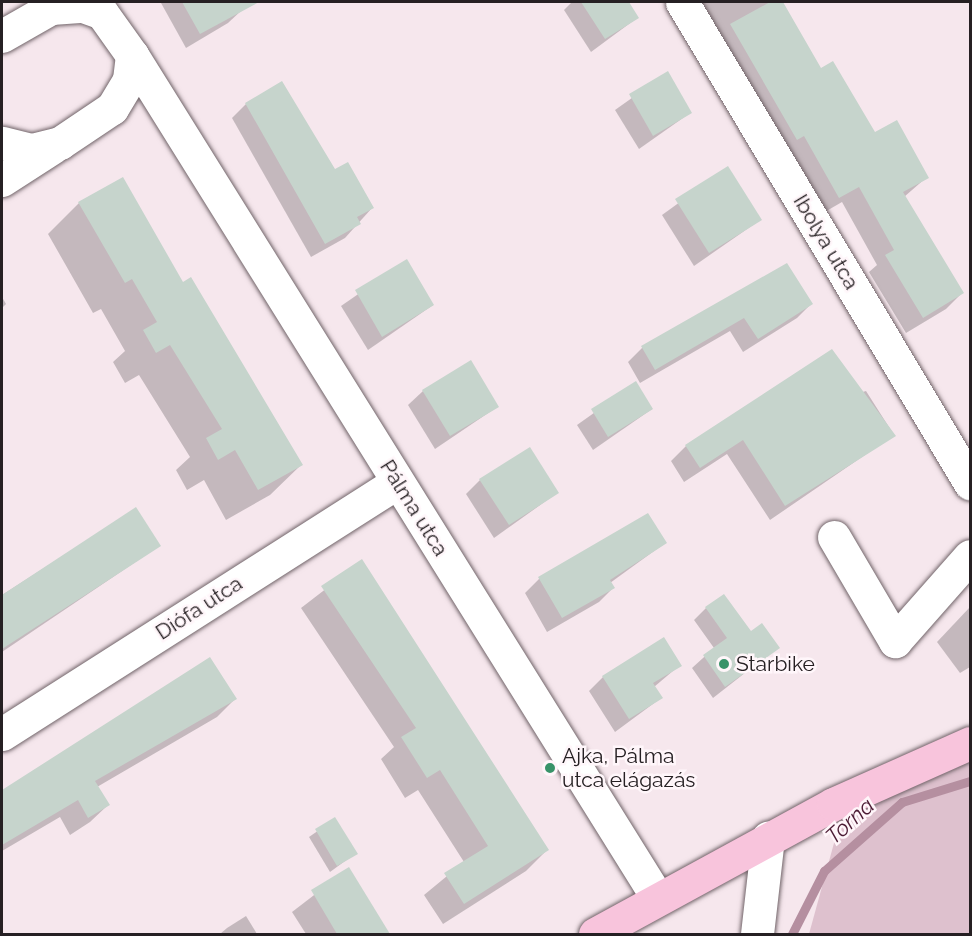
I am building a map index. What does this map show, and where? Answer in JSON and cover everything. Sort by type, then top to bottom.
[{"type":"main road","points":[[595,934],[657,897],[768,838],[970,742]]},
{"type":"street","name":"Ibolya utca","points":[[682,2],[970,483]]},
{"type":"street","name":"Pálma utca","points":[[2,36],[56,5],[105,7],[171,120],[657,897]]},
{"type":"street","points":[[2,180],[112,108],[129,80],[132,55]]},
{"type":"street","points":[[112,108],[171,120]]},
{"type":"street","points":[[4,151],[31,150],[60,143]]},
{"type":"street","name":"Diófa utca","points":[[2,734],[397,482]]},
{"type":"street","points":[[834,537],[895,641],[970,556]]},
{"type":"street","points":[[756,934],[768,838]]},
{"type":"shaded area","points":[[970,750],[970,934],[809,934],[845,803]]},
{"type":"building","points":[[182,2],[259,2],[200,34]]},
{"type":"building","points":[[581,2],[629,2],[639,18],[605,39]]},
{"type":"building","points":[[770,2],[783,2],[821,68],[833,61],[875,132],[897,120],[929,178],[903,192],[964,293],[923,318],[885,255],[894,250],[859,187],[839,198],[804,136],[797,140],[730,24]]},
{"type":"building","points":[[668,71],[692,113],[653,136],[629,94]]},
{"type":"building","points":[[282,81],[335,169],[348,162],[374,208],[357,217],[361,224],[325,244],[245,103]]},
{"type":"building","points":[[728,166],[762,220],[709,253],[675,199]]},
{"type":"building","points":[[123,177],[183,282],[191,277],[303,465],[258,490],[235,450],[218,460],[206,438],[222,429],[170,345],[156,353],[143,330],[157,322],[132,279],[125,283],[78,202]]},
{"type":"building","points":[[407,259],[434,305],[382,337],[355,290]]},
{"type":"building","points":[[787,263],[813,304],[758,339],[744,318],[655,370],[641,346]]},
{"type":"building","points":[[832,349],[896,436],[785,506],[743,440],[700,468],[685,445]]},
{"type":"building","points":[[471,360],[499,407],[450,436],[422,390]]},
{"type":"building","points":[[636,381],[653,409],[608,437],[591,409]]},
{"type":"building","points":[[530,447],[559,493],[509,525],[479,479]]},
{"type":"building","points":[[136,507],[161,546],[2,649],[2,595]]},
{"type":"building","points":[[648,513],[667,543],[610,580],[615,588],[562,618],[538,577]]},
{"type":"building","points":[[362,559],[549,850],[464,904],[444,873],[488,846],[440,770],[427,778],[401,737],[416,728],[321,586]]},
{"type":"building","points":[[724,594],[751,631],[762,623],[780,648],[725,687],[703,655],[727,638],[705,607]]},
{"type":"building","points":[[664,637],[682,666],[653,683],[663,698],[629,719],[602,676]]},
{"type":"building","points":[[210,657],[237,699],[95,781],[110,805],[88,818],[78,800],[2,845],[2,790]]},
{"type":"building","points":[[335,817],[358,854],[337,866],[315,829]]},
{"type":"building","points":[[349,867],[390,934],[337,934],[311,890]]},
{"type":"waterway","name":"Torna","points":[[792,934],[824,871],[902,802],[970,781]]},
{"type":"place","name":"Starbike","points":[[724,664]]},
{"type":"place","name":"Ajka, Pálma utca elágazás","points":[[550,768]]}]
